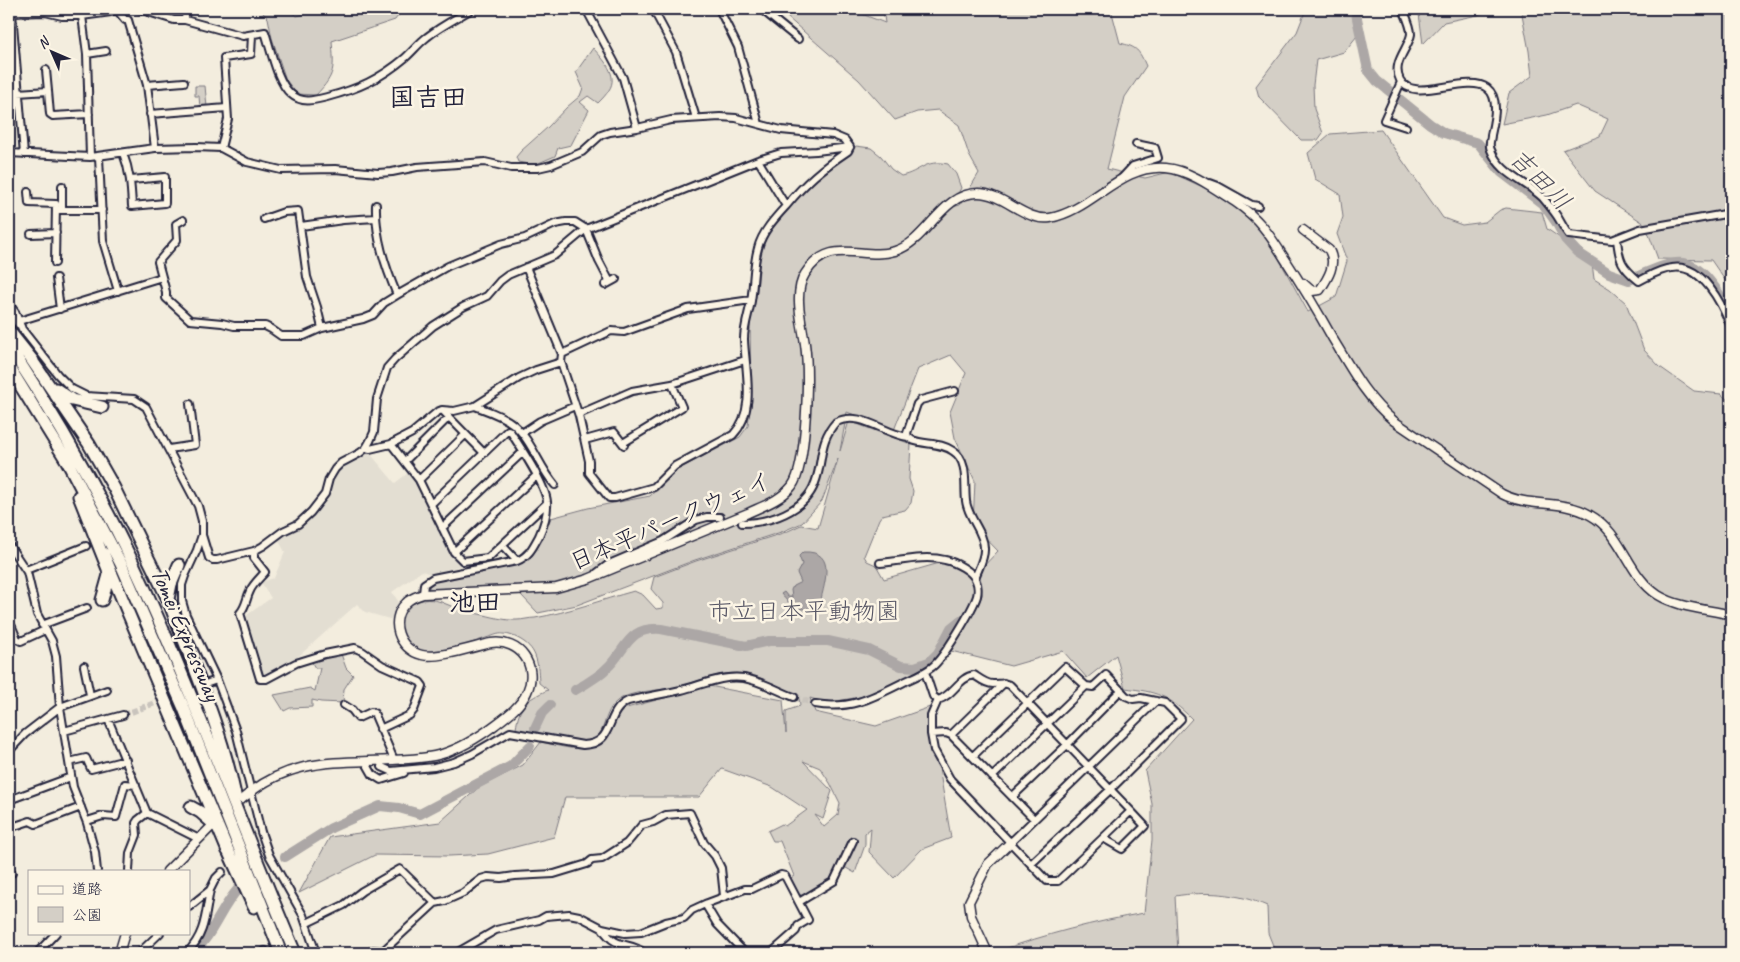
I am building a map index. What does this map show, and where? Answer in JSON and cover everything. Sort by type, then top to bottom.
[{"type":"highway","points":[[9,331],[53,387],[64,396],[81,403],[102,407]]},
{"type":"highway","name":"Tomei Expressway","points":[[9,346],[77,455],[130,559],[190,694],[294,953]]},
{"type":"highway","points":[[29,356],[89,444],[106,474],[168,600],[219,737],[231,775],[241,823]]},
{"type":"highway","name":"Tomei Expressway","points":[[9,367],[40,414],[81,485],[121,564],[183,706],[281,953]]},
{"type":"highway","points":[[40,414],[72,482],[228,851]]},
{"type":"highway","points":[[102,553],[108,575],[102,600]]},
{"type":"highway","points":[[168,600],[171,584],[179,565]]},
{"type":"highway","points":[[191,807],[216,826],[276,953]]},
{"type":"street","points":[[72,9],[72,16]]},
{"type":"street","points":[[24,154],[11,30],[11,11],[45,12],[58,16],[82,16],[111,12],[118,9],[125,20],[128,20],[147,84],[155,148]]},
{"type":"street","points":[[139,9],[154,12],[174,20],[185,20],[244,36],[265,32],[281,81],[287,90],[293,96],[300,99],[313,101],[349,91],[378,79],[404,59],[425,38],[472,9]]},
{"type":"street","points":[[185,20],[186,9]]},
{"type":"street","points":[[586,9],[623,78],[638,128]]},
{"type":"street","points":[[653,9],[676,52],[696,118]]},
{"type":"street","points":[[719,9],[738,48],[759,124]]},
{"type":"street","points":[[761,9],[798,39]]},
{"type":"street","points":[[1403,9],[1411,30],[1410,37],[1399,64],[1398,71],[1401,82],[1384,120],[1406,127]]},
{"type":"street","points":[[82,16],[87,54],[90,157]]},
{"type":"street","points":[[221,148],[227,126],[224,58],[251,54],[252,35]]},
{"type":"street","points":[[87,54],[106,51]]},
{"type":"street","points":[[46,70],[50,114],[53,116],[89,114]]},
{"type":"street","points":[[147,84],[184,82]]},
{"type":"street","points":[[1401,82],[1408,87],[1416,89],[1465,84],[1488,88],[1495,100],[1489,144],[1490,149],[1505,170],[1541,197],[1556,213],[1569,235],[1594,239],[1617,239],[1640,229],[1731,213]]},
{"type":"street","points":[[18,93],[48,92]]},
{"type":"street","points":[[150,114],[227,108]]},
{"type":"street","points":[[9,153],[90,157],[155,148],[221,148],[247,162],[287,170],[335,169],[378,174],[416,167],[485,162],[511,168],[538,168],[551,165],[582,152],[601,135],[671,120],[696,118],[736,118],[781,130],[833,135],[845,140],[850,147]]},
{"type":"street","points":[[1121,179],[1133,166],[1158,158],[1155,148],[1136,144]]},
{"type":"street","points":[[9,314],[58,375],[72,389],[86,396],[129,398],[143,404],[150,413],[198,506],[202,521],[202,534],[209,558],[214,560],[254,550],[269,543],[283,531],[298,524],[322,500],[329,479],[340,463],[360,454],[366,448],[374,432],[377,399],[382,380],[387,368],[395,358],[447,316],[487,296],[508,275],[555,255],[586,229],[758,160],[781,154],[850,147]]},
{"type":"street","points":[[526,268],[562,354],[561,362],[585,440],[589,473],[609,498],[654,487],[675,466],[733,435],[739,428],[746,405],[749,380],[745,360],[744,336],[752,300],[758,245],[769,228],[808,180],[848,152],[850,147]]},
{"type":"street","points":[[123,153],[129,168],[132,206],[165,203],[165,177],[131,180]]},
{"type":"street","points":[[99,156],[103,241],[118,291]]},
{"type":"street","points":[[758,160],[786,206]]},
{"type":"street","name":"日本平パークウェイ","points":[[423,594],[556,588],[588,579],[770,503],[790,489],[795,482],[800,463],[807,389],[807,356],[799,306],[800,287],[807,272],[819,259],[827,254],[840,251],[896,251],[910,242],[948,205],[971,194],[977,193],[992,196],[1036,217],[1046,219],[1069,212],[1121,179],[1139,170],[1168,168],[1187,174],[1202,182],[1254,216],[1265,228],[1367,394],[1394,421],[1502,494],[1516,500],[1574,508],[1597,519],[1615,537],[1638,576],[1658,595],[1681,604],[1731,615]]},
{"type":"street","points":[[1202,182],[1218,186],[1252,205],[1258,206]]},
{"type":"street","points":[[55,263],[56,233],[62,186]]},
{"type":"street","points":[[28,192],[29,203],[56,204],[59,210]]},
{"type":"street","points":[[376,205],[376,229],[388,274],[396,295]]},
{"type":"street","points":[[59,210],[102,210]]},
{"type":"street","points":[[264,219],[284,212],[298,211],[307,277],[322,328]]},
{"type":"street","points":[[301,226],[343,220],[376,218]]},
{"type":"street","points":[[183,220],[176,224],[178,240],[158,262],[166,298],[190,320],[217,322],[234,326],[265,326],[281,336],[304,336],[322,328],[350,323],[373,315],[384,303],[396,295],[448,266],[501,244],[525,238],[555,224],[575,222],[586,229],[610,282]]},
{"type":"street","points":[[1303,230],[1327,247],[1332,254],[1332,269],[1311,302]]},
{"type":"street","points":[[31,234],[56,233]]},
{"type":"street","points":[[1617,239],[1618,254],[1622,264],[1639,281],[1671,268],[1682,267],[1696,274],[1711,289],[1722,306],[1731,327]]},
{"type":"street","points":[[1289,266],[1309,289],[1312,291],[1320,290]]},
{"type":"street","points":[[19,321],[162,277]]},
{"type":"street","points":[[56,278],[60,309]]},
{"type":"street","points":[[562,354],[611,331],[624,332],[688,309],[752,300]]},
{"type":"street","points":[[9,304],[15,312],[22,329]]},
{"type":"street","points":[[578,414],[632,391],[672,384],[745,360]]},
{"type":"street","points":[[366,448],[370,449],[391,444],[412,433],[442,410],[454,411],[475,406],[519,378],[561,362]]},
{"type":"street","points":[[585,440],[614,432],[623,444],[682,407],[672,384]]},
{"type":"street","points":[[908,437],[907,433],[917,404],[921,400],[955,391]]},
{"type":"street","points":[[168,449],[195,445],[190,404]]},
{"type":"street","points":[[475,406],[505,418],[522,433],[555,485]]},
{"type":"street","points":[[522,433],[540,422],[576,406]]},
{"type":"street","points":[[442,410],[484,453]]},
{"type":"street","points":[[405,461],[449,418]]},
{"type":"street","points":[[742,522],[757,523],[784,514],[798,506],[808,495],[815,483],[824,439],[836,422],[842,419],[860,419],[919,442],[928,442],[945,447],[954,451],[964,466],[966,503],[969,513],[984,541],[985,550],[975,578],[977,595],[947,650],[934,666],[880,695],[841,705],[815,704]]},
{"type":"street","points":[[242,799],[276,775],[306,765],[433,757],[443,754],[470,742],[496,724],[526,696],[531,682],[531,671],[527,661],[520,652],[505,642],[491,643],[435,655],[421,655],[409,649],[398,634],[398,616],[406,603],[423,594],[424,584],[432,578],[518,561],[527,556],[534,545],[543,527],[547,503],[544,491],[510,431],[508,430],[431,504]]},
{"type":"street","points":[[419,480],[465,435]]},
{"type":"street","points":[[391,444],[419,480],[454,552],[463,560],[488,558],[547,503]]},
{"type":"street","points":[[442,528],[522,452]]},
{"type":"street","points":[[454,552],[536,476]]},
{"type":"street","points":[[588,579],[609,564],[663,541],[696,520],[707,517],[720,517]]},
{"type":"street","points":[[202,534],[182,585],[182,601],[186,615],[217,680],[236,731],[261,832],[269,855],[307,923],[316,953]]},
{"type":"street","points":[[502,545],[518,561]]},
{"type":"street","points":[[9,546],[26,570],[37,614],[52,641],[56,656],[60,707],[71,777],[87,821],[95,852],[96,870]]},
{"type":"street","points":[[26,570],[86,546]]},
{"type":"street","points":[[254,550],[254,558],[265,572],[252,587],[240,613],[260,680],[266,679],[296,664],[332,652],[355,648],[382,666],[420,682],[423,686],[414,710],[410,715],[380,729]]},
{"type":"street","points":[[880,563],[930,558],[945,560],[954,563],[975,578]]},
{"type":"street","points":[[9,625],[12,627],[17,639],[21,641],[44,627],[87,608]]},
{"type":"street","points":[[84,666],[90,695]]},
{"type":"street","points":[[973,756],[1065,667],[1086,686],[1093,687],[1106,675],[1133,699],[1141,698],[1165,703],[1181,719],[1110,790],[1032,863]]},
{"type":"street","points":[[925,672],[933,696],[938,700]]},
{"type":"street","points":[[938,700],[945,698],[967,676],[974,675],[984,682],[992,684],[1004,682],[1010,685],[1145,826],[1122,849],[1103,838]]},
{"type":"street","points":[[380,760],[382,768],[391,771],[434,767],[454,762],[472,754],[510,732],[593,745],[606,734],[617,709],[622,704],[628,701],[682,690],[716,679],[744,678],[794,697]]},
{"type":"street","points":[[205,684],[217,680]]},
{"type":"street","points":[[951,735],[1004,682]]},
{"type":"street","points":[[992,777],[1086,686]]},
{"type":"street","points":[[9,752],[25,734],[60,707],[107,690]]},
{"type":"street","points":[[1012,797],[1121,690]]},
{"type":"street","points":[[938,700],[932,716],[931,734],[934,750],[950,779],[1032,863],[1047,881],[1058,882],[1131,811]]},
{"type":"street","points":[[988,953],[971,916],[969,902],[988,864],[1156,701]]},
{"type":"street","points":[[344,705],[352,710],[358,718],[370,712],[374,713],[394,760]]},
{"type":"street","points":[[64,731],[124,714]]},
{"type":"street","points":[[108,719],[147,813],[199,838]]},
{"type":"street","points":[[931,734],[951,735],[1034,819]]},
{"type":"street","points":[[69,762],[86,758],[91,769],[126,760]]},
{"type":"street","points":[[365,762],[373,775],[381,780],[420,768]]},
{"type":"street","points":[[9,800],[71,777]]},
{"type":"street","points":[[87,821],[103,816],[116,817],[125,784],[136,785]]},
{"type":"street","points":[[9,828],[30,820],[36,824],[81,807]]},
{"type":"street","points":[[129,870],[130,853],[137,835],[136,823],[141,816],[147,813]]},
{"type":"street","points":[[369,953],[373,950],[383,951],[435,903],[445,901],[462,893],[481,879],[488,876],[501,878],[554,874],[587,864],[592,860],[602,859],[627,843],[642,825],[674,813],[690,813],[704,843],[715,856],[721,868],[724,896]]},
{"type":"street","points":[[168,870],[210,828]]},
{"type":"street","points":[[799,902],[834,881],[853,841]]},
{"type":"street","points":[[307,923],[344,905],[400,868],[435,903]]},
{"type":"street","points":[[187,953],[201,933],[206,918],[210,890],[216,878],[222,872]]},
{"type":"street","points":[[456,953],[496,930],[539,920],[546,916],[569,914],[578,916],[602,928],[625,933],[641,932],[666,922],[684,918],[692,910],[705,904],[744,889],[752,889],[781,875],[785,876],[808,920],[798,926],[796,931],[771,953]]},
{"type":"street","points":[[190,906],[210,890]]},
{"type":"street","points":[[705,904],[717,924],[745,953]]},
{"type":"street","points":[[602,928],[612,940],[619,944],[639,948],[644,953]]},
{"type":"street","points":[[37,953],[55,934]]},
{"type":"street","points":[[119,953],[125,934]]},
{"type":"street","points":[[139,953],[159,934]]},
{"type":"street","points":[[9,943],[14,953]]},
{"type":"street","points":[[262,953],[265,951],[266,953]]},
{"type":"shaded area","points":[[368,451],[395,483],[408,473],[415,482],[449,550],[460,566],[431,574],[422,571],[392,592],[400,604],[393,620],[365,612],[357,604],[291,663],[260,677],[250,640],[247,615],[271,598],[261,582],[274,578],[285,552],[278,539],[299,528],[312,515],[327,497],[334,472],[345,463]]},
{"type":"shaded area","points":[[803,552],[814,553],[821,557],[825,563],[825,580],[819,608],[813,611],[795,606],[781,594],[784,592],[788,597],[792,597],[791,590],[793,586],[801,582],[797,573],[802,564],[799,556]]},
{"type":"green space","points":[[259,9],[286,9],[297,16],[311,12],[312,9],[403,9],[395,20],[332,41],[332,71],[327,82],[316,95],[297,94],[286,80],[272,38],[268,18]]},
{"type":"green space","name":"市立日本平動物園","points":[[795,9],[849,9],[885,23],[883,9],[1111,9],[1120,43],[1137,50],[1146,66],[1125,97],[1107,169],[1145,178],[1170,172],[1218,194],[1262,228],[1308,312],[1336,297],[1347,261],[1337,234],[1343,217],[1340,194],[1315,179],[1308,153],[1330,134],[1381,130],[1443,218],[1462,225],[1485,222],[1500,210],[1506,208],[1542,212],[1547,229],[1572,246],[1592,263],[1594,279],[1610,289],[1626,303],[1644,350],[1660,367],[1694,391],[1721,394],[1731,403],[1731,953],[1276,953],[1268,933],[1267,906],[1245,898],[1222,894],[1198,894],[1175,896],[1178,953],[998,953],[999,951],[1052,934],[1089,924],[1144,913],[1152,840],[1152,804],[1145,771],[1192,719],[1162,696],[1146,691],[1125,688],[1116,655],[1087,678],[1063,651],[1011,666],[951,651],[982,595],[979,571],[998,551],[973,525],[975,481],[955,438],[950,412],[966,373],[951,355],[918,369],[894,430],[847,412],[840,451],[849,421],[911,444],[909,479],[913,491],[911,503],[905,510],[882,515],[864,556],[867,561],[876,565],[884,579],[943,562],[952,564],[971,576],[974,585],[974,596],[935,662],[882,690],[860,697],[831,702],[810,698],[815,712],[876,726],[930,707],[928,735],[930,751],[939,767],[951,838],[922,849],[894,878],[869,852],[871,828],[865,833],[865,845],[855,873],[839,864],[825,883],[804,896],[798,894],[789,879],[794,876],[780,841],[773,841],[768,831],[782,824],[785,826],[807,810],[772,787],[722,769],[699,797],[565,797],[554,837],[488,854],[449,856],[375,855],[299,893],[330,837],[440,822],[478,788],[523,765],[541,742],[576,749],[585,749],[601,744],[611,732],[619,710],[709,686],[783,700],[786,733],[786,711],[800,706],[799,695],[758,678],[736,673],[719,675],[677,687],[623,697],[611,707],[600,733],[589,742],[579,743],[516,729],[519,714],[525,704],[548,690],[539,683],[536,658],[527,644],[512,636],[500,634],[444,651],[427,652],[419,650],[408,643],[401,635],[400,624],[409,606],[419,601],[432,600],[458,609],[512,620],[560,613],[634,591],[643,595],[656,609],[663,608],[663,603],[651,589],[654,577],[696,561],[786,532],[801,525],[818,528],[838,459],[822,501],[802,523],[781,532],[695,560],[577,605],[538,613],[514,585],[435,590],[429,588],[430,583],[435,580],[501,568],[529,560],[537,549],[551,518],[588,508],[650,496],[679,469],[740,437],[748,426],[751,395],[750,319],[757,291],[760,259],[767,233],[806,187],[843,156],[850,154],[856,146],[871,148],[881,156],[891,169],[901,176],[933,163],[948,164],[956,174],[961,188],[955,199],[938,211],[960,205],[979,173],[969,155],[959,125],[938,110],[917,112],[895,120],[859,80],[787,17]],"holes":[[[803,761],[820,768],[840,803],[838,815],[824,827],[815,815],[823,819],[832,791]]]},
{"type":"green space","points":[[1306,9],[1358,9],[1356,19],[1357,36],[1344,52],[1316,60],[1313,85],[1314,109],[1323,133],[1318,140],[1301,140],[1259,97],[1256,86],[1297,32]]},
{"type":"green space","points":[[1425,9],[1490,9],[1478,15],[1444,22],[1423,44],[1419,14]]},
{"type":"green space","points":[[1521,9],[1731,9],[1731,289],[1711,260],[1658,259],[1645,224],[1595,191],[1563,150],[1600,136],[1608,119],[1576,105],[1547,115],[1502,124],[1509,93],[1532,76]]},
{"type":"green space","points":[[593,48],[605,62],[611,73],[612,84],[608,92],[598,103],[588,96],[580,102],[589,110],[571,145],[558,148],[555,156],[534,165],[518,162],[516,157],[521,151],[580,96],[583,88],[576,72]]},
{"type":"green space","points":[[195,86],[205,86],[207,107],[200,108],[199,96],[195,96]]},
{"type":"green space","points":[[341,654],[346,668],[353,675],[344,689],[343,703],[312,700],[312,707],[290,708],[284,711],[274,695],[310,688],[315,691],[320,668],[315,668],[311,661],[326,655]]},
{"type":"waterway","name":"吉田川","points":[[1355,9],[1368,70],[1377,81],[1444,133],[1478,143],[1501,172],[1544,205],[1565,239],[1577,252],[1609,273],[1629,280],[1670,264],[1685,264],[1694,267],[1710,281],[1731,316]]},
{"type":"waterway","points":[[575,690],[594,679],[606,669],[636,634],[651,629],[661,629],[746,646],[769,641],[828,641],[869,650],[901,666],[915,667],[929,662],[938,653],[951,628],[961,620]]},
{"type":"waterway","points":[[535,728],[542,713],[550,705]]},
{"type":"waterway","points":[[285,857],[331,828],[380,806],[399,808],[420,814],[511,766],[530,746]]},
{"type":"waterway","points":[[193,953],[206,938],[238,889]]},
{"type":"tunnel","points":[[123,715],[179,694]]},
{"type":"tunnel","points":[[794,697],[815,704]]},
{"type":"district","name":"国吉田","points":[[428,97]]},
{"type":"district","name":"池田","points":[[475,602]]}]
